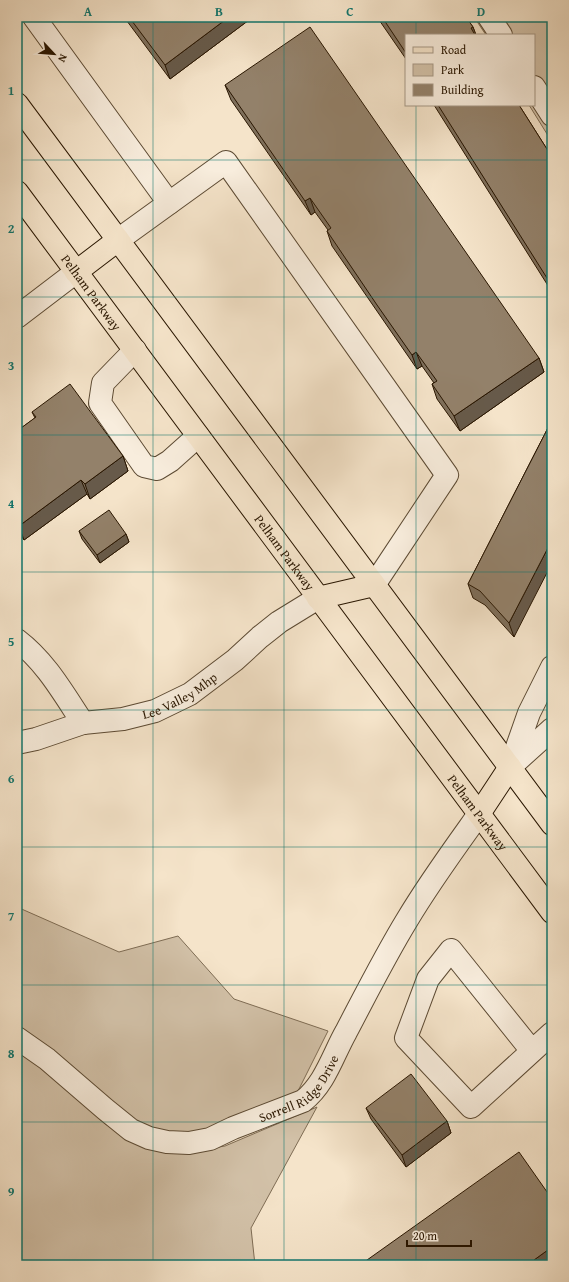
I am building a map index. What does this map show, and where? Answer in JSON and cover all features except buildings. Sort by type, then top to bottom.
[{"type":"main road","points":[[17,104],[552,824]]},
{"type":"main road","name":"Pelham Parkway","points":[[17,192],[552,912]]},
{"type":"main road","points":[[76,272],[118,240]]},
{"type":"main road","points":[[318,598],[374,585]]},
{"type":"main road","points":[[479,814],[510,767]]},
{"type":"street","points":[[34,17],[169,203]]},
{"type":"street","points":[[489,17],[499,34]]},
{"type":"street","points":[[535,89],[552,115]]},
{"type":"street","points":[[118,240],[226,162],[447,475],[374,585]]},
{"type":"street","points":[[17,317],[76,272]]},
{"type":"street","points":[[134,350],[103,383],[100,403],[144,466],[157,469],[170,461],[198,436]]},
{"type":"street","name":"Lee Valley Mhp","points":[[17,743],[36,739],[83,723],[123,719],[155,710],[190,694],[235,660],[270,629],[318,598]]},
{"type":"street","points":[[17,640],[48,669],[83,723]]},
{"type":"street","points":[[510,767],[528,713],[552,667]]},
{"type":"street","points":[[510,767],[552,729]]},
{"type":"street","name":"Sorrell Ridge Drive","points":[[17,1038],[47,1059],[131,1130],[149,1138],[167,1142],[189,1143],[210,1139],[233,1128],[303,1101],[312,1094],[325,1074],[345,1033],[407,920],[479,814]]},
{"type":"street","points":[[532,1051],[451,950],[428,979],[406,1038],[471,1107],[552,1033]]},
{"type":"green space","points":[[474,17],[552,17],[552,142],[530,106],[535,106],[535,34],[485,34]]},
{"type":"green space","points":[[17,907],[119,952],[178,936],[234,999],[328,1031],[296,1095],[191,1136],[156,1133],[115,1110],[17,1030]]},
{"type":"green space","points":[[17,1048],[46,1070],[105,1124],[150,1149],[183,1153],[225,1146],[317,1107],[251,1228],[255,1265],[17,1265]]}]
